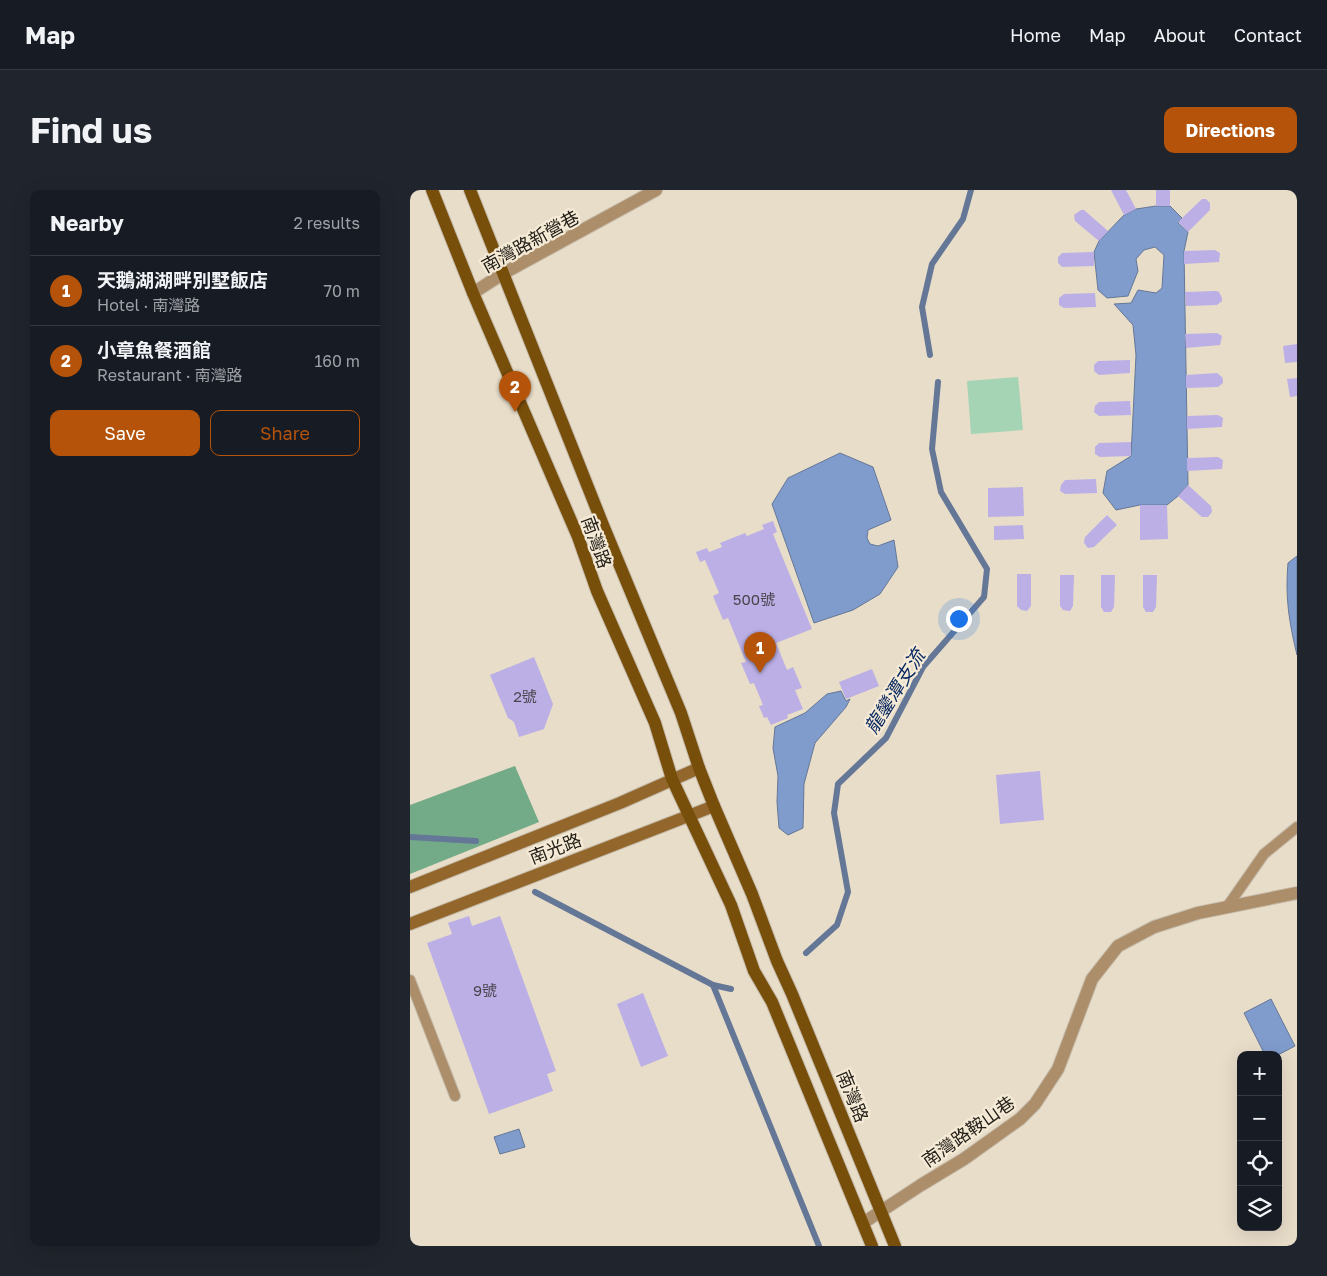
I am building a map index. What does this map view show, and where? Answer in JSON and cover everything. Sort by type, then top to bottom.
[{"type":"main road","name":"南灣路","points":[[432,190],[473,293],[578,537],[597,591],[655,723],[672,779],[731,905],[754,971],[772,1002],[863,1223]]},
{"type":"main road","name":"南灣路","points":[[470,190],[603,525],[681,713],[714,806],[752,894],[777,961],[895,1246]]},
{"type":"main road","points":[[863,1223],[872,1246]]},
{"type":"street","name":"南灣路新營巷","points":[[473,293],[656,190]]},
{"type":"street","name":"南光路","points":[[410,887],[620,803],[699,768]]},
{"type":"street","name":"南光路","points":[[410,924],[632,837],[690,817],[714,806]]},
{"type":"street","name":"南灣路鞍山巷","points":[[863,1223],[964,1159],[1020,1119],[1035,1104],[1058,1069],[1092,979],[1118,946],[1154,927],[1198,913],[1297,893]]},
{"type":"lane","points":[[1227,907],[1264,854],[1297,827]]},
{"type":"lane","points":[[410,980],[455,1096]]},
{"type":"green space","points":[[1018,377],[1023,430],[971,434],[967,381]]},
{"type":"green space","points":[[515,766],[539,822],[410,874],[410,805]]},
{"type":"water","points":[[1170,206],[1182,218],[1178,223],[1188,232],[1184,251],[1188,485],[1167,505],[1140,505],[1116,510],[1103,493],[1107,471],[1131,456],[1136,355],[1133,325],[1114,304],[1131,303],[1138,290],[1156,293],[1162,288],[1164,255],[1155,247],[1144,250],[1136,259],[1138,271],[1128,296],[1107,298],[1098,290],[1094,252],[1099,241],[1124,215],[1136,209]]},
{"type":"water","points":[[840,453],[873,467],[891,520],[868,530],[867,538],[870,544],[878,546],[894,540],[898,567],[880,594],[853,610],[814,623],[772,504],[788,478]]},
{"type":"water","points":[[1297,556],[1297,655],[1290,620],[1287,587],[1288,563]]},
{"type":"water","points":[[841,691],[846,701],[850,699],[846,707],[815,743],[804,784],[803,828],[788,835],[779,828],[778,776],[773,748],[775,727],[805,713],[827,694]]},
{"type":"water","points":[[1271,999],[1295,1046],[1282,1053],[1282,1051],[1263,1051],[1244,1013]]},
{"type":"water","points":[[519,1129],[525,1147],[500,1154],[494,1137]]},
{"type":"building","points":[[1111,190],[1126,190],[1136,209],[1124,215]]},
{"type":"building","points":[[1156,190],[1170,190],[1170,206],[1156,206]]},
{"type":"building","points":[[1202,199],[1206,199],[1210,203],[1210,210],[1188,232],[1178,222]]},
{"type":"building","points":[[1084,210],[1108,231],[1099,241],[1075,221],[1074,215]]},
{"type":"building","points":[[1215,250],[1220,253],[1219,262],[1184,264],[1184,251]]},
{"type":"building","points":[[1094,252],[1094,266],[1062,267],[1058,263],[1058,257],[1062,253]]},
{"type":"building","points":[[1185,292],[1219,292],[1222,298],[1222,301],[1217,305],[1186,306]]},
{"type":"building","points":[[1095,293],[1096,307],[1064,308],[1059,305],[1059,298],[1064,294]]},
{"type":"building","points":[[1217,333],[1222,336],[1220,345],[1186,348],[1185,334]]},
{"type":"building","points":[[1297,344],[1297,362],[1285,363],[1283,346]]},
{"type":"building","points":[[1130,360],[1130,373],[1099,375],[1094,371],[1094,365],[1098,361]]},
{"type":"building","points":[[1217,373],[1223,380],[1223,383],[1218,387],[1186,388],[1186,375]]},
{"type":"building","points":[[1297,378],[1297,396],[1290,397],[1287,379]]},
{"type":"building","points":[[1130,401],[1131,415],[1099,416],[1094,412],[1095,406],[1099,402]]},
{"type":"building","points":[[1218,415],[1223,418],[1222,427],[1187,429],[1187,416]]},
{"type":"building","points":[[1131,442],[1131,456],[1100,457],[1095,454],[1095,447],[1099,443]]},
{"type":"building","points":[[1218,457],[1223,460],[1222,469],[1187,471],[1187,458]]},
{"type":"building","points":[[1096,479],[1097,493],[1065,494],[1060,491],[1061,485],[1065,480]]},
{"type":"building","points":[[1188,485],[1211,506],[1212,512],[1208,517],[1202,517],[1178,496]]},
{"type":"building","points":[[1023,487],[1024,516],[988,517],[988,488]]},
{"type":"building","points":[[1140,505],[1167,505],[1168,539],[1140,540]]},
{"type":"building","points":[[1107,515],[1117,525],[1094,547],[1088,548],[1084,543],[1085,537]]},
{"type":"building","points":[[773,521],[777,532],[773,534],[812,629],[776,643],[787,670],[793,667],[802,688],[795,690],[803,709],[787,715],[788,718],[771,725],[767,717],[764,718],[759,706],[763,705],[754,683],[750,684],[741,663],[746,662],[728,618],[723,620],[713,596],[719,593],[705,560],[700,562],[696,552],[707,548],[709,552],[722,547],[720,543],[745,533],[747,536],[764,529],[762,525]]},
{"type":"building","points":[[1023,525],[1024,539],[994,540],[994,526]]},
{"type":"building","points":[[1017,574],[1031,574],[1031,606],[1027,611],[1021,610],[1017,606]]},
{"type":"building","points":[[1060,575],[1074,575],[1073,606],[1070,611],[1063,610],[1060,606]]},
{"type":"building","points":[[1101,575],[1115,575],[1114,607],[1111,612],[1104,612],[1101,607]]},
{"type":"building","points":[[1143,575],[1157,575],[1156,607],[1153,612],[1146,612],[1143,607]]},
{"type":"building","points":[[534,657],[553,704],[544,729],[519,737],[514,722],[508,718],[490,675]]},
{"type":"building","points":[[872,669],[879,686],[846,699],[839,682]]},
{"type":"building","points":[[1040,771],[1044,820],[1000,824],[996,775]]},
{"type":"building","points":[[469,916],[472,926],[500,916],[556,1071],[547,1074],[553,1091],[489,1114],[427,943],[452,934],[448,923]]},
{"type":"building","points":[[643,993],[668,1056],[641,1067],[617,1004]]},
{"type":"waterway","name":"龍鑾潭支流","points":[[930,355],[922,307],[932,264],[963,219],[971,190]]},
{"type":"waterway","name":"龍鑾潭支流","points":[[806,953],[837,925],[848,892],[834,813],[838,784],[886,738],[923,667],[984,597],[987,569],[941,492],[932,449],[938,382]]},
{"type":"waterway","name":"龍鑾潭支流","points":[[410,837],[476,841]]},
{"type":"waterway","name":"龍鑾潭支流","points":[[535,892],[713,985],[731,989]]},
{"type":"waterway","points":[[713,985],[819,1246]]},
{"type":"place","name":"小章魚餐酒館","points":[[515,412]]},
{"type":"place","name":"天鵝湖湖畔別墅飯店","points":[[760,673]]}]
